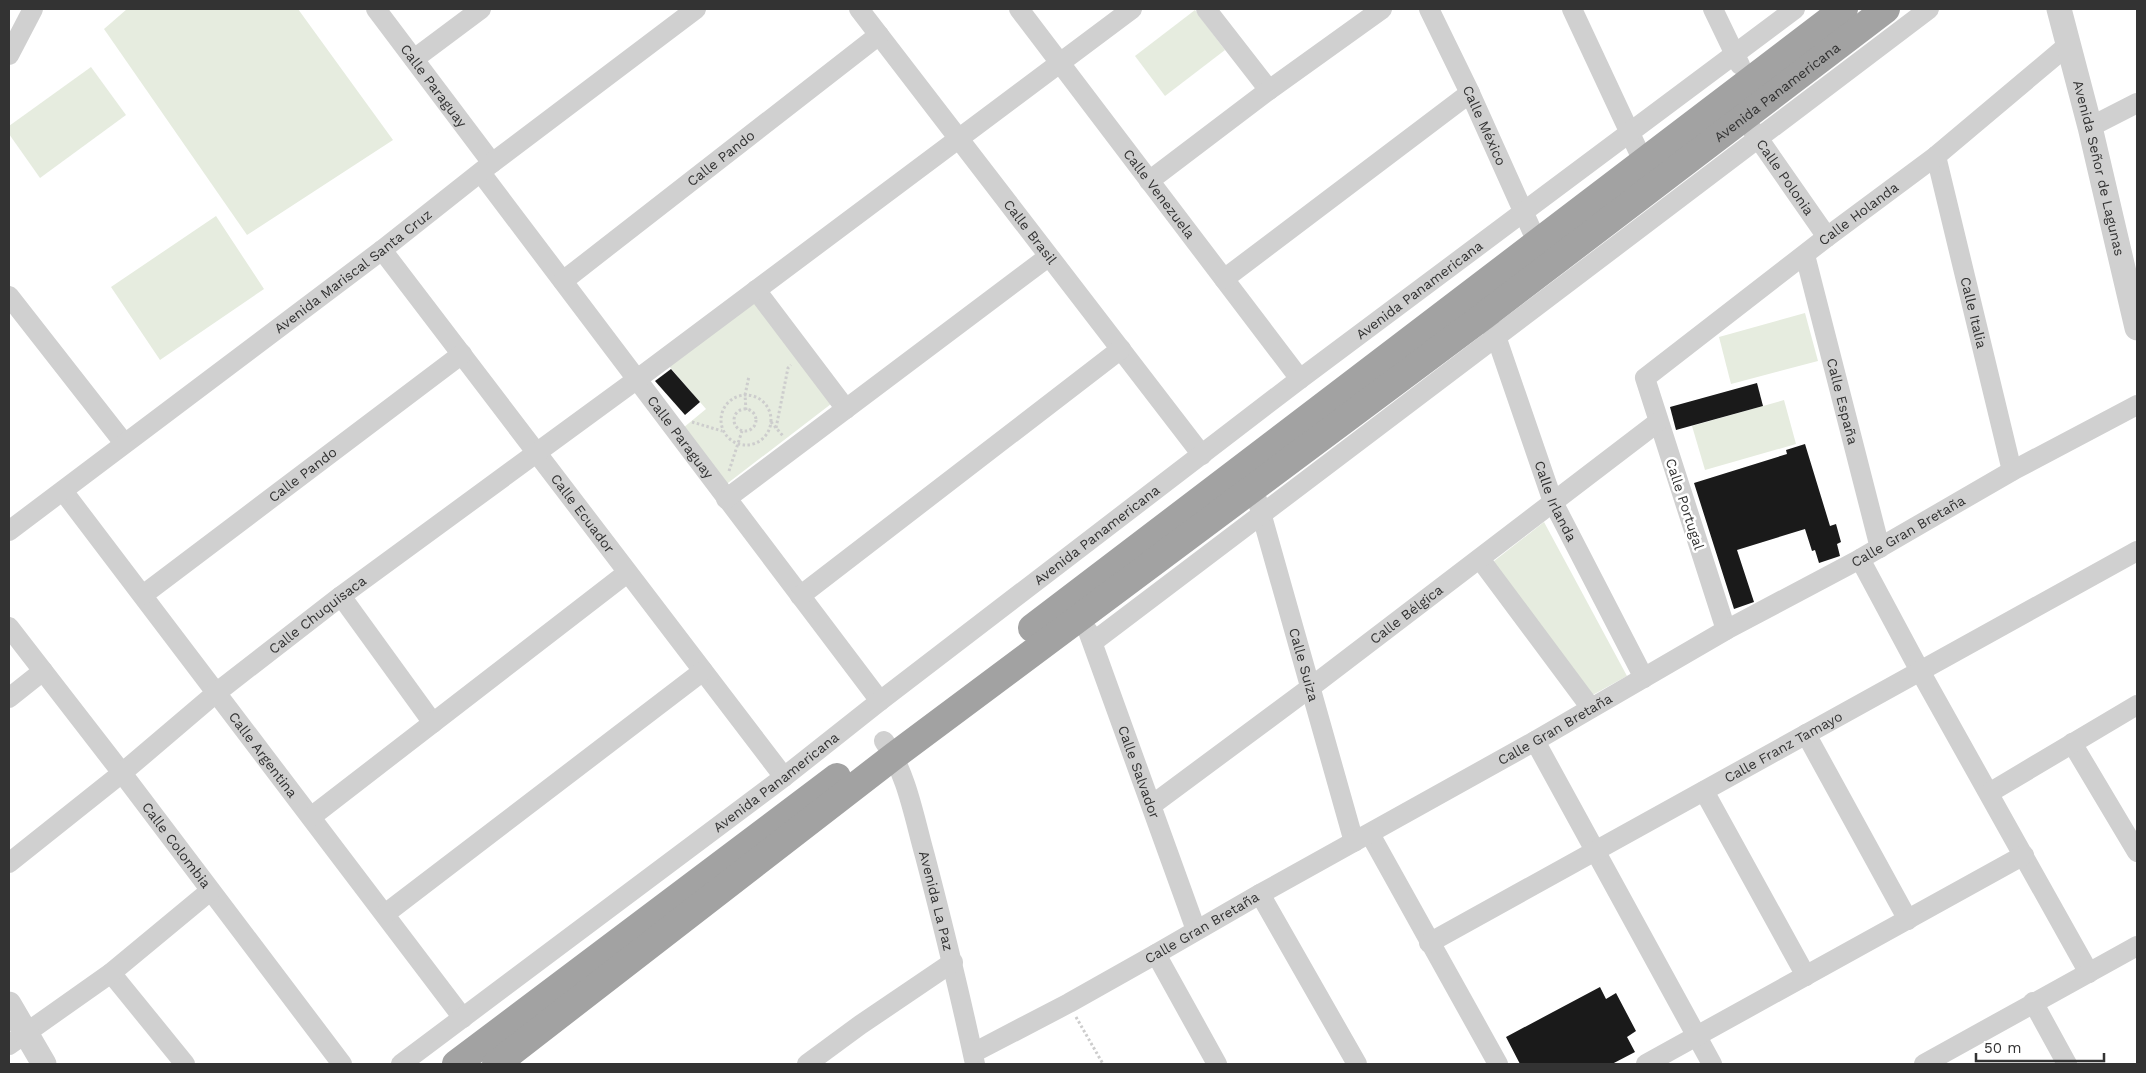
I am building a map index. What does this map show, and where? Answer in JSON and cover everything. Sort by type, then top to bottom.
[{"type":"highway","name":"Avenida Panamericana","points":[[496,1064],[889,748],[1537,242],[1844,9]]},
{"type":"highway","name":"Avenida Panamericana","points":[[456,1064],[889,748],[1081,614],[1253,486],[1490,326],[1751,128],[1886,9]]},
{"type":"street","points":[[9,55],[14,27],[33,9]]},
{"type":"street","name":"Calle Paraguay","points":[[376,9],[414,59],[563,281],[880,701]]},
{"type":"street","points":[[414,59],[481,9]]},
{"type":"street","name":"Avenida Mariscal Santa Cruz","points":[[12,520],[63,491],[124,443],[382,250],[486,168],[696,9]]},
{"type":"street","name":"Calle Brasil","points":[[859,9],[1202,455]]},
{"type":"street","name":"Calle Venezuela","points":[[1019,9],[1300,379]]},
{"type":"street","name":"Calle Chuquisaca","points":[[9,862],[122,773],[216,693],[341,596],[636,380],[1132,9]]},
{"type":"street","points":[[1206,9],[1269,90]]},
{"type":"street","points":[[1148,181],[1269,90],[1382,9]]},
{"type":"street","name":"Calle México","points":[[1429,9],[1470,93],[1537,242]]},
{"type":"street","points":[[1572,9],[1643,161]]},
{"type":"street","points":[[1713,9],[1748,82]]},
{"type":"street","name":"Avenida Panamericana","points":[[401,1064],[784,777],[880,701],[1300,379],[1796,9]]},
{"type":"street","points":[[1751,128],[1929,9]]},
{"type":"street","name":"Avenida Señor de Lagunas","points":[[2059,9],[2090,127],[2137,328]]},
{"type":"street","name":"Calle Pando","points":[[563,281],[879,35]]},
{"type":"street","name":"Calle Holanda","points":[[1646,378],[1827,237],[1936,156],[2068,45]]},
{"type":"street","points":[[1224,279],[1470,93]]},
{"type":"street","points":[[2090,127],[2137,103]]},
{"type":"street","name":"Calle Polonia","points":[[1751,128],[1827,237]]},
{"type":"street","name":"Calle Italia","points":[[1936,156],[2012,471]]},
{"type":"street","name":"Calle Ecuador","points":[[382,250],[784,777]]},
{"type":"street","name":"Calle España","points":[[1805,255],[1880,548]]},
{"type":"street","points":[[726,499],[1048,257]]},
{"type":"street","points":[[756,290],[846,409]]},
{"type":"street","points":[[9,296],[124,443]]},
{"type":"street","points":[[1093,642],[1262,514],[1490,326]]},
{"type":"street","name":"Calle Irlanda","points":[[1490,326],[1552,502],[1644,678]]},
{"type":"street","points":[[800,596],[1122,349]]},
{"type":"street","name":"Calle Pando","points":[[142,595],[462,354]]},
{"type":"street","name":"Calle Portugal","points":[[1646,378],[1658,422],[1726,630]]},
{"type":"street","name":"Calle Gran Bretaña","points":[[974,1059],[1196,930],[1535,741],[1726,630],[1880,548],[2012,471],[2137,406]]},
{"type":"street","name":"Calle Bélgica","points":[[1152,806],[1480,559],[1658,422]]},
{"type":"street","name":"Calle Suiza","points":[[1253,486],[1311,687],[1362,838],[1429,943],[1498,1064]]},
{"type":"street","name":"Calle Argentina","points":[[63,491],[463,1018]]},
{"type":"street","name":"Calle Franz Tamayo","points":[[1429,943],[2137,551]]},
{"type":"street","points":[[1480,559],[1591,708]]},
{"type":"street","points":[[1860,559],[1920,672],[2089,973]]},
{"type":"street","points":[[310,818],[627,573]]},
{"type":"street","points":[[341,596],[433,723]]},
{"type":"street","name":"Calle Salvador","points":[[1081,614],[1093,642],[1196,930]]},
{"type":"street","name":"Calle Colombia","points":[[9,628],[122,773],[342,1064]]},
{"type":"street","points":[[9,698],[43,671]]},
{"type":"street","points":[[385,914],[703,671]]},
{"type":"street","points":[[1989,793],[2137,705]]},
{"type":"street","points":[[1806,734],[1908,920]]},
{"type":"street","points":[[1535,741],[1712,1064]]},
{"type":"street","points":[[2072,743],[2137,852]]},
{"type":"street","name":"Avenida La Paz","points":[[889,748],[908,795],[953,962],[974,1059]]},
{"type":"street","points":[[1704,791],[1806,976]]},
{"type":"street","points":[[1646,1064],[2024,855]]},
{"type":"street","points":[[17,1039],[111,973],[210,891]]},
{"type":"street","points":[[1260,894],[1357,1064]]},
{"type":"street","points":[[1924,1064],[2137,946]]},
{"type":"street","points":[[1156,954],[1218,1064]]},
{"type":"street","points":[[807,1064],[860,1025],[953,962]]},
{"type":"street","points":[[111,973],[185,1064]]},
{"type":"street","points":[[2033,1002],[2067,1064]]},
{"type":"street","points":[[9,1004],[17,1039],[44,1064]]},
{"type":"path","points":[[776,428],[788,368],[793,364]]},
{"type":"path","points":[[746,410],[745,395],[749,376]]},
{"type":"path","points":[[771,421],[765,437],[751,445],[738,444],[727,438],[720,423],[724,407],[737,397],[745,395],[760,400],[766,405],[771,421],[785,439]]},
{"type":"path","points":[[746,410],[752,412],[756,422],[752,429],[742,431],[736,427],[734,420],[739,411],[746,410]]},
{"type":"path","points":[[690,421],[723,431]]},
{"type":"path","points":[[727,478],[742,431]]},
{"type":"path","points":[[1069,1003],[1103,1064]]},
{"type":"shaded area","points":[[127,9],[298,9],[393,140],[247,235],[104,29]]},
{"type":"shaded area","points":[[1195,10],[1225,50],[1165,96],[1135,56]]},
{"type":"shaded area","points":[[91,67],[126,115],[40,178],[9,134],[9,126]]},
{"type":"shaded area","points":[[216,216],[264,289],[160,360],[111,287]]},
{"type":"shaded area","points":[[754,300],[831,404],[724,486],[683,428],[706,409],[669,366]]},
{"type":"shaded area","points":[[1805,313],[1818,361],[1731,384],[1719,337]]},
{"type":"shaded area","points":[[1784,400],[1796,444],[1705,470],[1692,426]]},
{"type":"shaded area","points":[[1544,522],[1627,676],[1589,697],[1489,565]]},
{"type":"building","points":[[671,369],[700,402],[685,415],[655,381]]},
{"type":"building","points":[[1757,383],[1763,406],[1676,430],[1670,407]]},
{"type":"building","points":[[1805,444],[1830,526],[1836,524],[1841,542],[1837,544],[1840,556],[1819,563],[1815,550],[1812,551],[1805,529],[1737,550],[1754,602],[1734,609],[1694,483],[1787,454],[1786,450]]},
{"type":"building","points":[[1600,987],[1606,999],[1616,993],[1636,1031],[1627,1037],[1635,1052],[1612,1064],[1520,1064],[1506,1037]]}]
